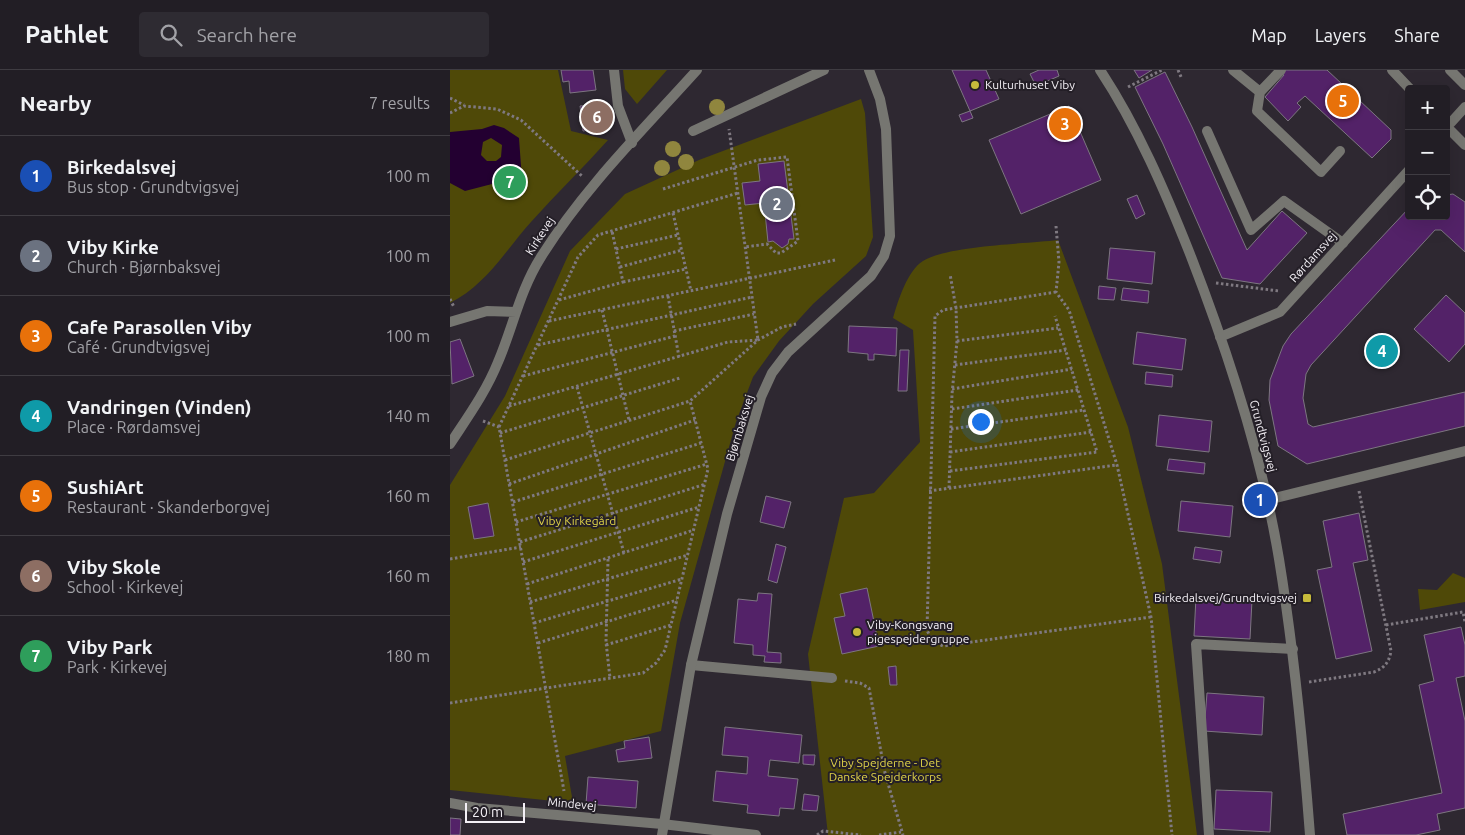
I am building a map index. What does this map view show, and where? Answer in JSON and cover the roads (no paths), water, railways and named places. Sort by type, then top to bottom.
[{"type":"street","points":[[614,70],[618,106],[632,143]]},
{"type":"street","name":"Kirkevej","points":[[450,444],[469,415],[498,363],[520,296],[540,258],[580,200],[697,70]]},
{"type":"street","points":[[693,131],[824,70]]},
{"type":"street","name":"Bjørnbaksvej","points":[[662,830],[691,665],[727,514],[761,398],[772,373],[788,352],[871,276],[884,256],[890,236],[886,129],[880,99],[869,70]]},
{"type":"street","name":"Grundtvigsvej","points":[[1100,70],[1157,176],[1200,280],[1237,386],[1267,500],[1279,558],[1297,684],[1310,835]]},
{"type":"street","points":[[1233,70],[1260,92]]},
{"type":"street","points":[[1281,70],[1260,92],[1257,111],[1321,172],[1340,151]]},
{"type":"street","points":[[1392,70],[1406,85]]},
{"type":"street","points":[[1450,70],[1465,85]]},
{"type":"street","points":[[1450,124],[1465,108]]},
{"type":"street","points":[[1450,130],[1465,144]]},
{"type":"street","points":[[1207,131],[1251,230],[1284,201],[1342,243]]},
{"type":"street","name":"Rørdamsvej","points":[[1220,337],[1280,312],[1405,174]]},
{"type":"street","points":[[450,322],[487,311],[516,312]]},
{"type":"street","points":[[1267,500],[1465,451]]},
{"type":"street","points":[[1209,835],[1196,644],[1293,649]]},
{"type":"street","points":[[691,665],[832,678]]},
{"type":"street","name":"Mindevej","points":[[450,803],[662,830],[756,835]]},
{"type":"place","name":"Kulturhuset Viby","points":[[975,85]]},
{"type":"place","name":"SushiArt","points":[[1343,101]]},
{"type":"place","name":"Viby Skole","points":[[597,117]]},
{"type":"place","name":"Cafe Parasollen Viby","points":[[1065,124]]},
{"type":"place","name":"Viby Park","points":[[510,182]]},
{"type":"place","name":"Viby Kirke","points":[[777,204]]},
{"type":"place","name":"Vandringen (Vinden)","points":[[1382,351]]},
{"type":"place","name":"Birkedalsvej","points":[[1260,500]]},
{"type":"place","name":"Birkedalsvej/Grundtvigsvej","points":[[1307,598]]},
{"type":"place","name":"Viby-Kongsvang pigespejdergruppe","points":[[857,632]]},
{"type":"park label","name":"Viby Kirkegård","points":[[577,521]]},
{"type":"park label","name":"Viby Spejderne - Det Danske Spejderkorps","points":[[885,770]]}]
